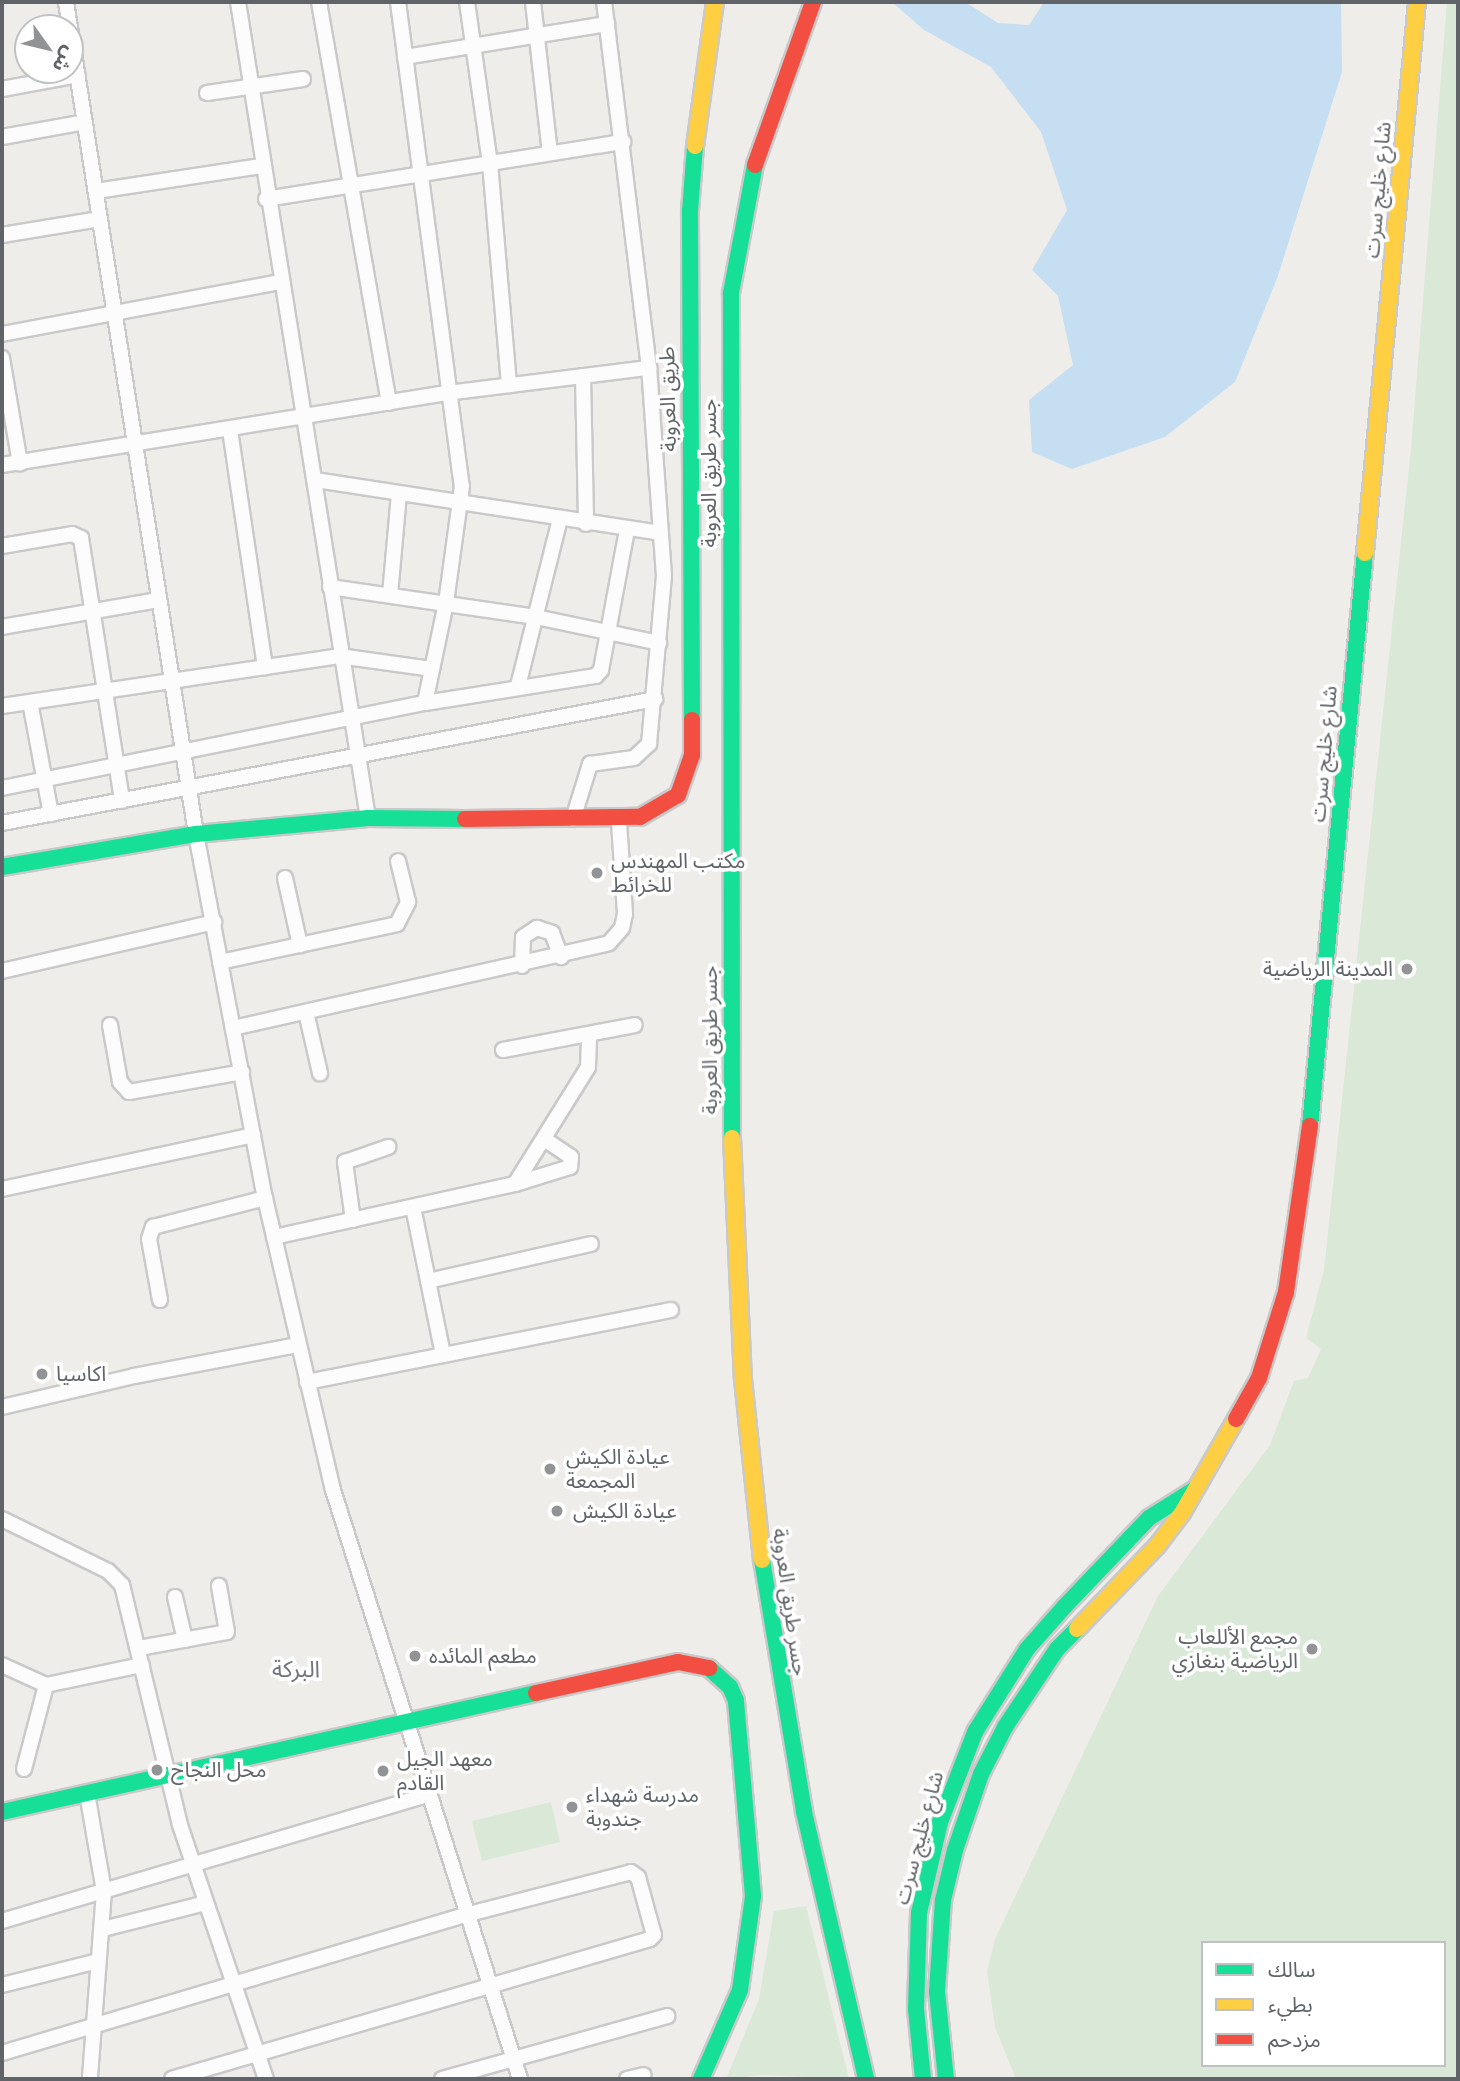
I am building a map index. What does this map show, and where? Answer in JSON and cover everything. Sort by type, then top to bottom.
[{"type":"main road","name":"طريق العروبة","points":[[619,820],[650,813],[678,795],[692,755],[691,199],[702,83],[715,2]]},
{"type":"main road","name":"جسر طريق العروبة","points":[[813,2],[753,171],[731,293],[732,1145],[743,1379],[763,1570],[804,1812],[866,2079]]},
{"type":"main road","name":"شارع خليج سرت","points":[[946,2079],[937,1992],[943,1900],[981,1774],[1038,1674],[1081,1622],[1166,1535],[1195,1489],[1259,1378],[1273,1342],[1296,1242],[1417,2]]},
{"type":"main road","points":[[2,867],[41,858],[196,834],[368,818],[619,820]]},
{"type":"main road","points":[[2,858],[41,858]]},
{"type":"main road","name":"شارع خليج سرت","points":[[923,2079],[916,2009],[919,1913],[940,1822],[975,1732],[1027,1649],[1065,1606],[1150,1518],[1195,1489]]},
{"type":"main road","points":[[2,1812],[678,1662],[714,1671],[736,1701],[753,1896],[740,1990],[701,2079]]},
{"type":"street","points":[[238,2],[279,282],[315,480],[339,656],[368,818]]},
{"type":"street","points":[[319,2],[389,403]]},
{"type":"street","points":[[398,2],[462,505],[446,603],[425,703]]},
{"type":"street","points":[[467,2],[490,163],[509,385]]},
{"type":"street","points":[[533,2],[550,153]]},
{"type":"street","points":[[573,819],[590,764],[634,758],[645,751],[652,737],[664,561],[649,368],[604,2]]},
{"type":"street","points":[[405,57],[607,24]]},
{"type":"street","points":[[207,93],[303,79]]},
{"type":"street","points":[[2,89],[29,84]]},
{"type":"street","points":[[79,84],[196,834],[215,922],[220,962],[265,1198],[333,1490],[465,1915],[520,2079]]},
{"type":"street","points":[[2,137],[85,122]]},
{"type":"street","points":[[266,199],[623,142]]},
{"type":"street","points":[[96,191],[261,166]]},
{"type":"street","points":[[2,235],[100,219]]},
{"type":"street","points":[[2,334],[279,282]]},
{"type":"street","points":[[2,358],[20,463]]},
{"type":"street","points":[[2,465],[303,419],[447,393],[649,368]]},
{"type":"street","points":[[583,376],[586,524]]},
{"type":"street","points":[[230,429],[265,667]]},
{"type":"street","points":[[315,480],[462,505],[660,533]]},
{"type":"street","points":[[390,595],[399,494]]},
{"type":"street","points":[[518,686],[559,519]]},
{"type":"street","points":[[2,788],[425,703],[518,686],[596,676],[609,633],[627,530]]},
{"type":"street","points":[[2,546],[77,534],[101,690],[122,801]]},
{"type":"street","points":[[330,587],[536,617],[659,643]]},
{"type":"street","points":[[2,627],[159,600]]},
{"type":"street","points":[[2,706],[339,656],[430,669]]},
{"type":"street","points":[[2,823],[359,759],[655,699]]},
{"type":"street","points":[[30,702],[51,814]]},
{"type":"street","points":[[233,1028],[603,946],[622,928],[619,820]]},
{"type":"street","points":[[220,962],[403,919],[408,902],[398,861]]},
{"type":"street","points":[[285,878],[300,945]]},
{"type":"street","points":[[2,971],[215,922]]},
{"type":"street","points":[[522,965],[523,937],[537,928],[552,933],[561,957]]},
{"type":"street","points":[[306,1012],[320,1073]]},
{"type":"street","points":[[110,1025],[120,1082],[129,1092],[242,1072]]},
{"type":"street","points":[[503,1050],[635,1025]]},
{"type":"street","points":[[515,1184],[588,1067],[589,1034]]},
{"type":"street","points":[[2,1189],[253,1135]]},
{"type":"street","points":[[274,1237],[515,1184],[570,1167],[571,1157],[544,1139]]},
{"type":"street","points":[[353,1220],[345,1162],[388,1147]]},
{"type":"street","points":[[160,1300],[149,1239],[153,1227],[265,1198]]},
{"type":"street","points":[[413,1207],[443,1355]]},
{"type":"street","points":[[428,1281],[591,1244]]},
{"type":"street","points":[[307,1382],[671,1310]]},
{"type":"street","points":[[2,1407],[134,1376],[298,1346]]},
{"type":"street","points":[[2,1519],[117,1578],[139,1648],[165,1774],[192,1866],[266,2079]]},
{"type":"street","points":[[139,1648],[227,1632],[219,1586]]},
{"type":"street","points":[[175,1597],[185,1640]]},
{"type":"street","points":[[3,1669],[46,1685],[142,1665]]},
{"type":"street","points":[[24,1769],[46,1685]]},
{"type":"street","points":[[87,1793],[104,1891],[90,2079]]},
{"type":"street","points":[[2,1921],[428,1795]]},
{"type":"street","points":[[2,2053],[235,1987],[465,1915],[631,1872],[638,1877],[654,1935],[650,1939],[260,2056],[172,2079]]},
{"type":"street","points":[[103,1928],[206,1903]]},
{"type":"street","points":[[2,1985],[98,1961]]},
{"type":"street","points":[[442,2079],[667,2016]]},
{"type":"street","points":[[627,2079],[644,2074]]},
{"type":"green space","name":"المدينة الرياضية","points":[[1447,2],[1458,2],[1458,2079],[1016,2079],[995,2027],[987,1971],[995,1939],[1158,1596],[1270,1445],[1294,1381],[1308,1378],[1321,1349],[1306,1338],[1324,1270],[1411,448]]},
{"type":"green space","points":[[551,1802],[560,1842],[482,1861],[472,1821]]},
{"type":"green space","points":[[806,1906],[849,2079],[762,2075],[726,2079],[759,1999],[774,1911]]},
{"type":"water","points":[[892,2],[965,2],[998,23],[1029,25],[1044,2],[1341,2],[1342,72],[1278,276],[1235,382],[1165,437],[1072,469],[1032,452],[1029,400],[1073,365],[1058,296],[1032,270],[1067,210],[1041,132],[991,67],[924,30]]},
{"type":"traffic: fast","points":[[692,720],[690,211],[695,146]]},
{"type":"traffic: fast","points":[[732,1138],[731,293],[755,165]]},
{"type":"traffic: fast","points":[[1310,1126],[1365,553]]},
{"type":"traffic: fast","points":[[2,867],[196,834],[368,818],[465,819]]},
{"type":"traffic: fast","points":[[923,2079],[916,2009],[919,1913],[940,1822],[975,1732],[1027,1649],[1065,1606],[1149,1518],[1195,1489]]},
{"type":"traffic: fast","points":[[762,1560],[804,1812],[866,2079]]},
{"type":"traffic: fast","points":[[946,2079],[937,1992],[943,1900],[955,1850],[981,1774],[1005,1727],[1057,1649],[1077,1629]]},
{"type":"traffic: fast","points":[[701,2079],[740,1990],[753,1896],[736,1701],[730,1687],[709,1668]]},
{"type":"traffic: fast","points":[[2,1812],[536,1693]]},
{"type":"traffic: slow","points":[[695,146],[715,2]]},
{"type":"traffic: slow","points":[[1365,553],[1417,2]]},
{"type":"traffic: slow","points":[[732,1138],[743,1379],[762,1560]]},
{"type":"traffic: slow","points":[[1077,1629],[1157,1546],[1182,1513],[1236,1419]]},
{"type":"traffic: jam","points":[[755,165],[813,2]]},
{"type":"traffic: jam","points":[[465,819],[640,817],[678,795],[692,755],[692,720]]},
{"type":"traffic: jam","points":[[1236,1419],[1259,1378],[1286,1292],[1310,1126]]},
{"type":"traffic: jam","points":[[536,1693],[678,1662],[709,1668]]},
{"type":"place","name":"مكتب المهندس للخرائط","points":[[597,873]]},
{"type":"place","name":"المدينة الرياضية","points":[[1407,969]]},
{"type":"place","name":"اكاسيا","points":[[42,1374]]},
{"type":"place","name":"عيادة الكيش المجمعة","points":[[550,1469]]},
{"type":"place","name":"عيادة الكيش","points":[[557,1511]]},
{"type":"place","name":"مجمع الأللعاب الرياضية بنغازي","points":[[1312,1649]]},
{"type":"place","name":"مطعم المائده","points":[[415,1656]]},
{"type":"place","name":"محل النجاح","points":[[157,1770]]},
{"type":"place","name":"معهد الجيل القادم","points":[[383,1771]]},
{"type":"place","name":"مدرسة شهداء جندوبة","points":[[572,1807]]},
{"type":"district","name":"البركة","points":[[296,1669]]}]
